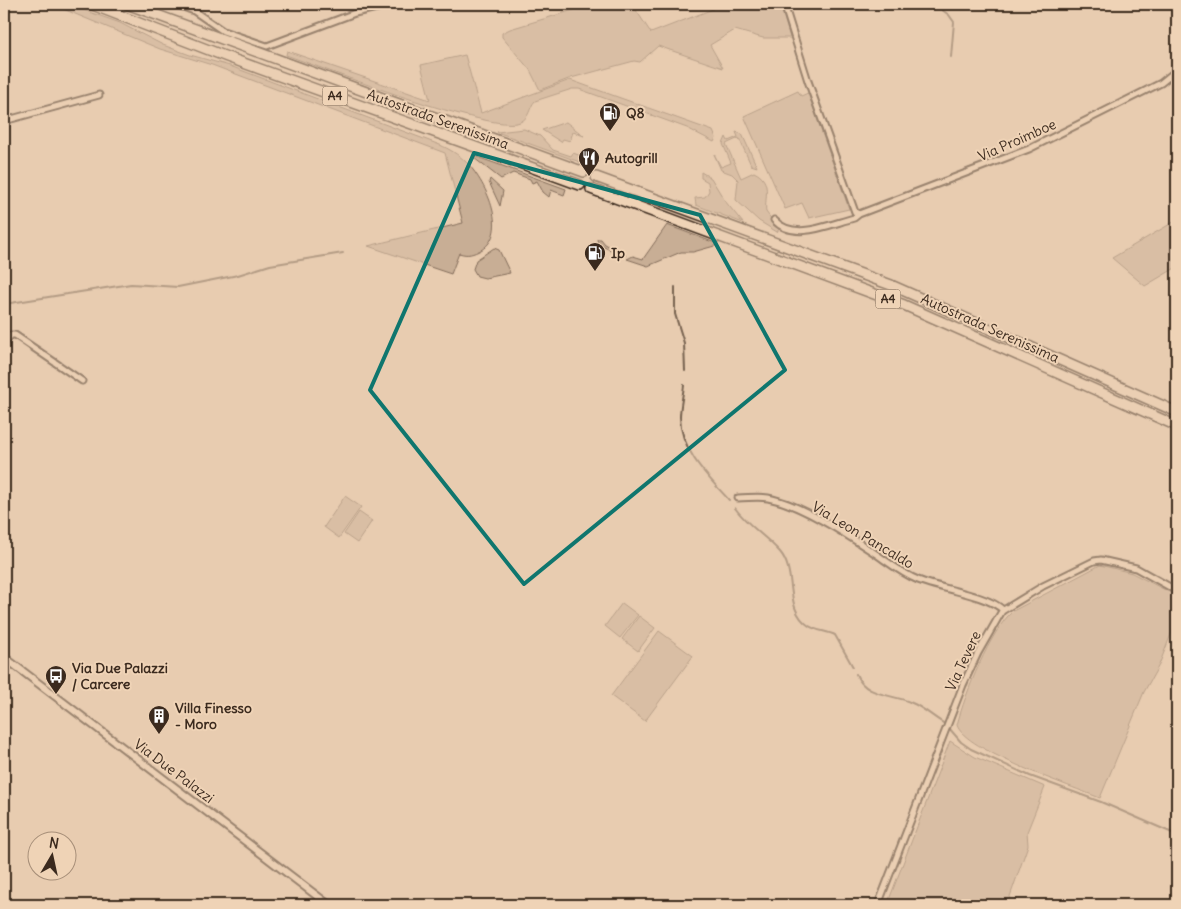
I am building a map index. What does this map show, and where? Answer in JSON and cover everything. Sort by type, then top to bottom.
[{"type":"highway","name":"Autostrada Serenissima","points":[[90,4],[227,57],[580,185]]},
{"type":"highway","name":"Autostrada Serenissima","points":[[127,4],[584,172]]},
{"type":"highway","name":"Autostrada Serenissima","points":[[596,177],[891,285],[1177,412]]},
{"type":"highway","name":"Autostrada Serenissima","points":[[591,189],[866,290],[1177,426]]},
{"type":"street","points":[[176,4],[194,10],[223,31],[267,46],[355,13],[394,4]]},
{"type":"street","points":[[430,4],[444,4]]},
{"type":"street","points":[[784,4],[804,68],[855,212],[859,214]]},
{"type":"street","name":"Via Proimboe","points":[[774,220],[784,227],[804,231],[854,218],[859,214],[1029,149],[1161,83],[1177,70]]},
{"type":"street","points":[[4,121],[98,95]]},
{"type":"street","points":[[4,344],[11,335],[16,335],[82,381]]},
{"type":"street","name":"Via Leon Pancaldo","points":[[738,498],[759,497],[786,504],[827,524],[899,571],[918,580],[988,601],[1003,610]]},
{"type":"street","name":"Via Tevere","points":[[878,905],[964,686],[990,630],[1003,610],[1043,586],[1101,560],[1120,563],[1142,570],[1177,591]]},
{"type":"street","name":"Via Due Palazzi","points":[[4,657],[329,905]]},
{"type":"highlighted area","points":[[474,153],[700,215],[785,370],[524,584],[370,390]]},
{"type":"shaded area","points":[[51,4],[67,4],[120,23],[163,45],[230,66],[450,150],[463,159],[473,170],[487,193],[494,219],[494,231],[490,242],[475,253],[459,253],[451,274],[368,246],[463,223],[445,153],[212,65],[160,49]]},
{"type":"shaded area","points":[[594,4],[632,4],[651,33],[713,9],[712,4],[780,4],[790,38],[763,38],[735,30],[710,45],[723,68],[658,46],[640,62],[634,61],[571,78],[540,90],[530,70],[502,37],[502,33]]},
{"type":"shaded area","points":[[287,51],[430,100],[421,65],[465,55],[481,113],[570,80],[713,131],[716,138],[714,142],[687,128],[579,89],[572,89],[535,101],[526,118],[520,122],[504,123],[477,118],[444,110],[369,85],[286,55]]},
{"type":"shaded area","points":[[798,91],[801,96],[808,93],[849,209],[809,218],[802,203],[785,209],[744,116]]},
{"type":"shaded area","points":[[566,122],[584,136],[573,132],[570,141],[563,139],[561,142],[542,130]]},
{"type":"shaded area","points":[[524,129],[540,136],[553,150],[571,156],[573,153],[590,159],[588,165],[497,132]]},
{"type":"shaded area","points":[[736,132],[742,134],[757,167],[751,165],[739,138],[726,144],[741,178],[754,172],[764,180],[766,185],[766,212],[779,229],[777,232],[759,221],[736,200],[738,180],[732,174],[721,170],[714,154],[721,167],[731,163],[723,144],[726,137],[728,141],[738,137]]},
{"type":"shaded area","points":[[475,156],[566,189],[564,195],[551,190],[549,197],[543,192],[537,181],[532,183],[530,179],[513,173],[501,179],[474,158]]},
{"type":"shaded area","points":[[701,172],[711,178],[725,201],[743,223],[696,205],[695,198],[705,197],[709,191],[708,182],[701,178]]},
{"type":"shaded area","points":[[490,179],[503,191],[500,206],[489,182]]},
{"type":"shaded area","points":[[1177,220],[1177,267],[1145,286],[1112,258]]},
{"type":"shaded area","points":[[667,225],[718,245],[693,252],[681,252],[648,266],[627,259],[633,256],[643,259]]},
{"type":"shaded area","points":[[597,239],[601,239],[605,244],[626,255],[622,256],[598,244]]},
{"type":"shaded area","points":[[494,248],[499,250],[510,273],[485,278],[477,276],[473,269],[476,260]]},
{"type":"shaded area","points":[[345,496],[361,507],[339,538],[324,527]]},
{"type":"shaded area","points":[[359,512],[372,521],[357,543],[344,534]]},
{"type":"shaded area","points":[[1100,565],[1132,573],[1177,596],[1177,619],[1159,665],[1144,692],[1100,798],[1045,777],[998,756],[964,735],[957,725],[979,664],[1004,620],[1013,611]]},
{"type":"shaded area","points":[[622,603],[638,615],[620,638],[605,626]]},
{"type":"shaded area","points":[[639,616],[655,628],[638,651],[622,639]]},
{"type":"shaded area","points":[[659,631],[693,656],[645,721],[611,696]]},
{"type":"shaded area","points":[[950,741],[975,757],[1045,787],[1027,832],[1028,845],[1007,905],[887,905]]},
{"type":"waterway","points":[[934,4],[949,15],[954,22],[951,57]]},
{"type":"waterway","points":[[4,304],[131,284],[178,287],[238,275],[270,265],[343,253]]},
{"type":"waterway","points":[[675,287],[675,314],[684,343],[685,371]]},
{"type":"waterway","points":[[684,385],[680,417],[685,441],[697,463],[729,500]]},
{"type":"waterway","points":[[735,508],[780,552],[788,570],[793,601],[801,619],[812,628],[835,635],[853,667]]},
{"type":"waterway","points":[[856,674],[860,682],[873,691],[912,703],[945,724]]},
{"type":"waterway","points":[[949,728],[961,742],[971,749],[1030,776],[1101,802],[1177,835]]},
{"type":"place","name":"Q8","points":[[610,132]]},
{"type":"place","name":"Autogrill","points":[[589,177]]},
{"type":"place","name":"Ip","points":[[595,272]]},
{"type":"place","name":"Via Due Palazzi / Carcere","points":[[56,695]]},
{"type":"place","name":"Villa Finesso - Moro","points":[[159,735]]}]
